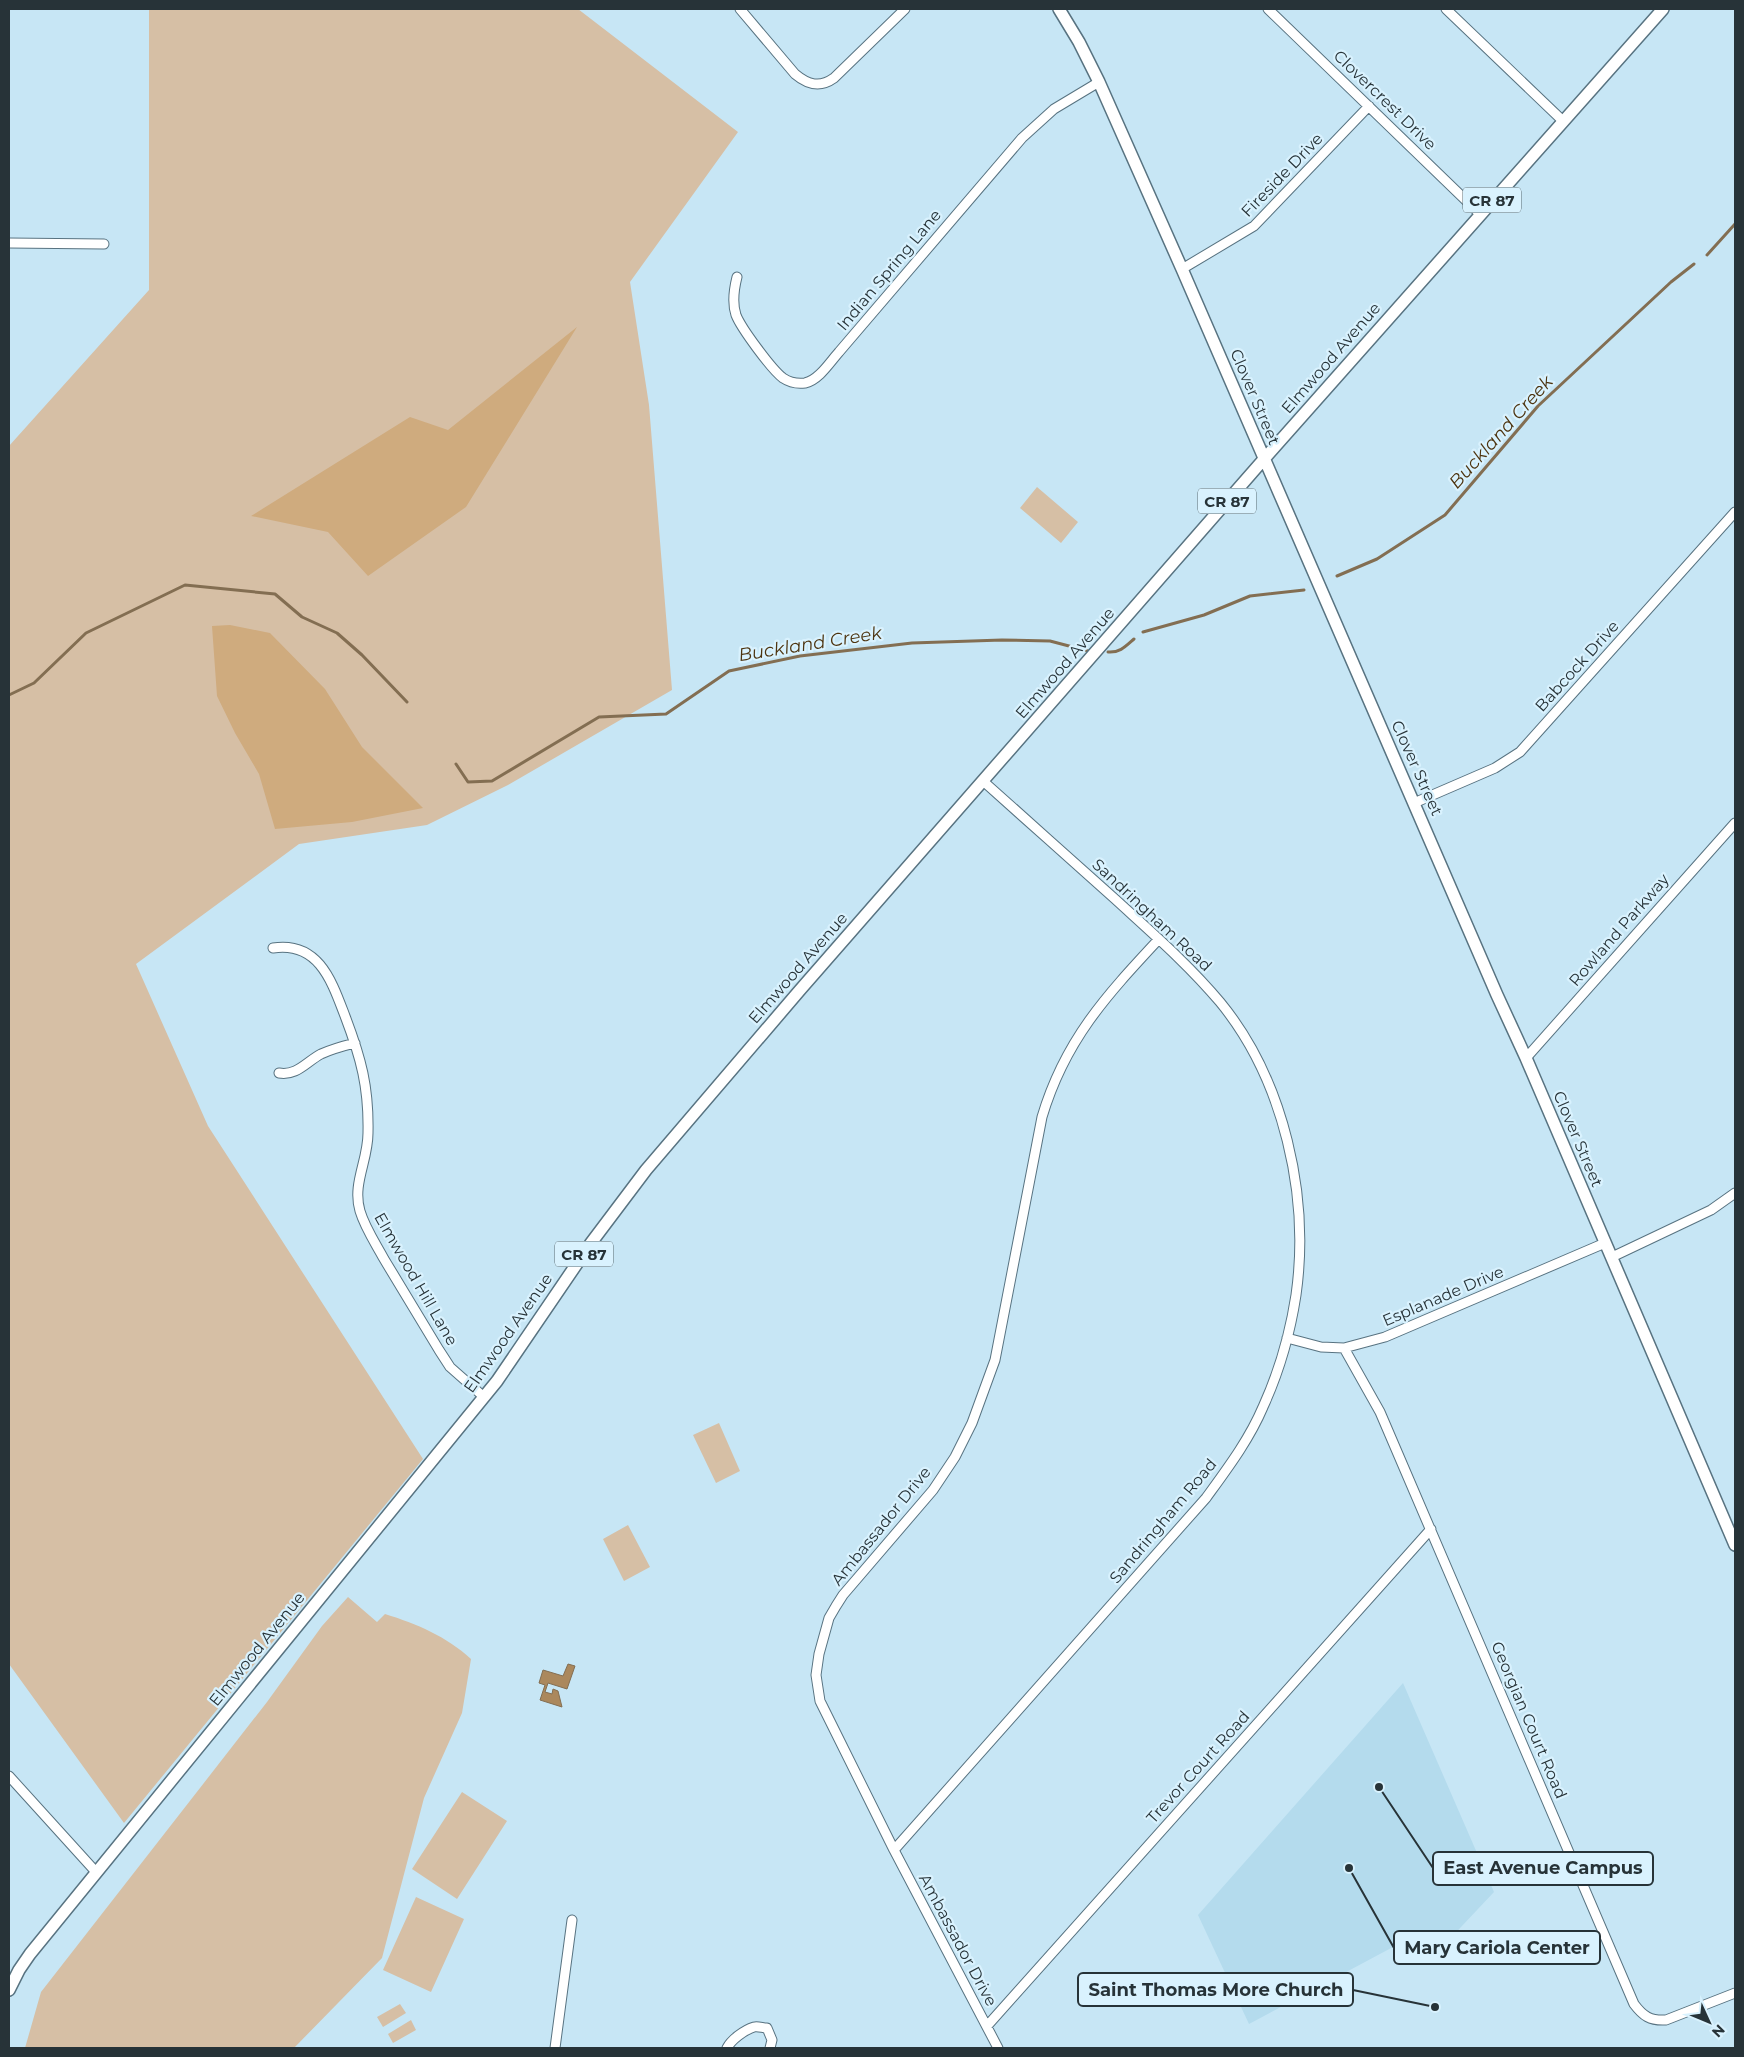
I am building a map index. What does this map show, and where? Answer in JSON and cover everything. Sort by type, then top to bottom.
[{"type":"main road","name":"Clover Street","points":[[1059,9],[1098,82],[1182,269],[1496,994],[1526,1058],[1735,1544]]},
{"type":"main road","name":"Elmwood Avenue","points":[[9,1990],[30,1954],[510,1364],[615,1209],[646,1170],[1264,459],[1663,9]]},
{"type":"street","points":[[740,9],[795,74],[802,80],[816,84],[825,83],[834,78],[905,9]]},
{"type":"street","name":"Clovercrest Drive","points":[[1268,9],[1480,214]]},
{"type":"street","points":[[1446,9],[1563,121]]},
{"type":"street","name":"Indian Spring Lane","points":[[737,277],[734,300],[736,315],[770,364],[782,377],[792,382],[813,380],[1022,138],[1054,109],[1098,82]]},
{"type":"street","name":"Fireside Drive","points":[[1182,269],[1254,226],[1369,106]]},
{"type":"street","points":[[9,243],[104,244]]},
{"type":"street","name":"Babcock Drive","points":[[1414,803],[1495,768],[1520,752],[1735,512]]},
{"type":"street","name":"Sandringham Road","points":[[894,1850],[1206,1498],[1236,1456],[1259,1416],[1277,1373],[1296,1296],[1299,1229],[1292,1169],[1280,1117],[1261,1068],[1233,1021],[1220,1002],[1159,939],[983,781]]},
{"type":"street","name":"Rowland Parkway","points":[[1526,1058],[1735,823]]},
{"type":"street","name":"Ambassador Drive","points":[[998,2048],[894,1850],[820,1701],[816,1675],[823,1639],[830,1618],[843,1595],[933,1490],[964,1439],[995,1360],[1042,1117],[1055,1079],[1072,1046],[1100,1004],[1159,939]]},
{"type":"street","name":"Elmwood Hill Lane","points":[[273,948],[282,947],[307,954],[322,967],[332,983],[355,1042],[365,1075],[368,1136],[357,1194],[360,1211],[365,1224],[397,1281],[446,1361],[464,1381],[484,1397]]},
{"type":"street","points":[[279,1073],[289,1074],[299,1070],[319,1055],[355,1042]]},
{"type":"street","points":[[1612,1257],[1711,1210],[1735,1193]]},
{"type":"street","name":"Esplanade Drive","points":[[1287,1338],[1321,1347],[1344,1348],[1385,1337],[1605,1243]]},
{"type":"street","name":"Georgian Court Road","points":[[1344,1348],[1380,1412],[1634,2004],[1648,2018],[1656,2021],[1666,2020],[1735,1993]]},
{"type":"street","name":"Trevor Court Road","points":[[986,2026],[1431,1529]]},
{"type":"street","points":[[9,1776],[96,1872]]},
{"type":"street","points":[[555,2048],[572,1920]]},
{"type":"street","points":[[727,2048],[729,2043],[743,2032],[755,2026],[767,2028],[772,2040],[770,2048]]},
{"type":"shaded area","points":[[149,9],[578,9],[738,132],[630,282],[649,405],[672,690],[508,785],[427,825],[299,844],[136,964],[208,1126],[423,1459],[124,1823],[9,1664],[9,446],[149,290]]},
{"type":"shaded area","points":[[577,327],[466,507],[368,576],[328,532],[251,516],[410,417],[448,430]]},
{"type":"shaded area","points":[[1037,487],[1078,522],[1061,543],[1020,508]]},
{"type":"shaded area","points":[[230,625],[270,633],[325,689],[362,747],[423,808],[352,822],[275,829],[259,774],[235,733],[217,696],[212,626]]},
{"type":"shaded area","points":[[719,1423],[740,1471],[716,1483],[693,1435]]},
{"type":"shaded area","points":[[628,1525],[650,1567],[624,1581],[603,1539]]},
{"type":"shaded area","points":[[348,1597],[377,1622],[385,1614],[408,1622],[441,1637],[471,1659],[462,1713],[424,1798],[382,1958],[294,2048],[25,2048],[41,1992],[267,1702],[322,1626]]},
{"type":"shaded area","points":[[568,1664],[575,1666],[567,1689],[548,1683],[545,1692],[552,1694],[553,1689],[558,1691],[562,1707],[540,1700],[545,1685],[539,1683],[543,1670],[563,1676]]},
{"type":"shaded area","points":[[1403,1683],[1494,1892],[1445,1944],[1426,1945],[1416,1936],[1412,1940],[1393,1947],[1249,2024],[1198,1915]]},
{"type":"shaded area","points":[[462,1792],[507,1821],[457,1899],[412,1869]]},
{"type":"shaded area","points":[[416,1897],[464,1919],[431,1992],[383,1970]]},
{"type":"shaded area","points":[[400,2004],[406,2013],[383,2027],[377,2017]]},
{"type":"shaded area","points":[[411,2020],[416,2030],[393,2043],[388,2034]]},
{"type":"waterway","name":"Buckland Creek","points":[[1707,255],[1735,224]]},
{"type":"waterway","name":"Buckland Creek","points":[[1337,576],[1377,559],[1445,515],[1538,406],[1671,282],[1694,264]]},
{"type":"waterway","name":"Buckland Creek","points":[[9,695],[34,683],[86,633],[185,585],[275,594],[302,617],[337,633],[362,655],[407,702]]},
{"type":"waterway","name":"Buckland Creek","points":[[1143,632],[1204,615],[1250,596],[1304,590]]},
{"type":"waterway","name":"Buckland Creek","points":[[1108,652],[1119,650],[1134,639]]},
{"type":"waterway","name":"Buckland Creek","points":[[456,764],[468,782],[492,781],[599,717],[666,714],[729,671],[800,656],[912,643],[1002,640],[1050,641],[1088,651]]},
{"type":"place","name":"East Avenue Campus","points":[[1379,1787]]},
{"type":"place","name":"Mary Cariola Center","points":[[1349,1868]]},
{"type":"place","name":"Saint Thomas More Church","points":[[1435,2007]]}]
